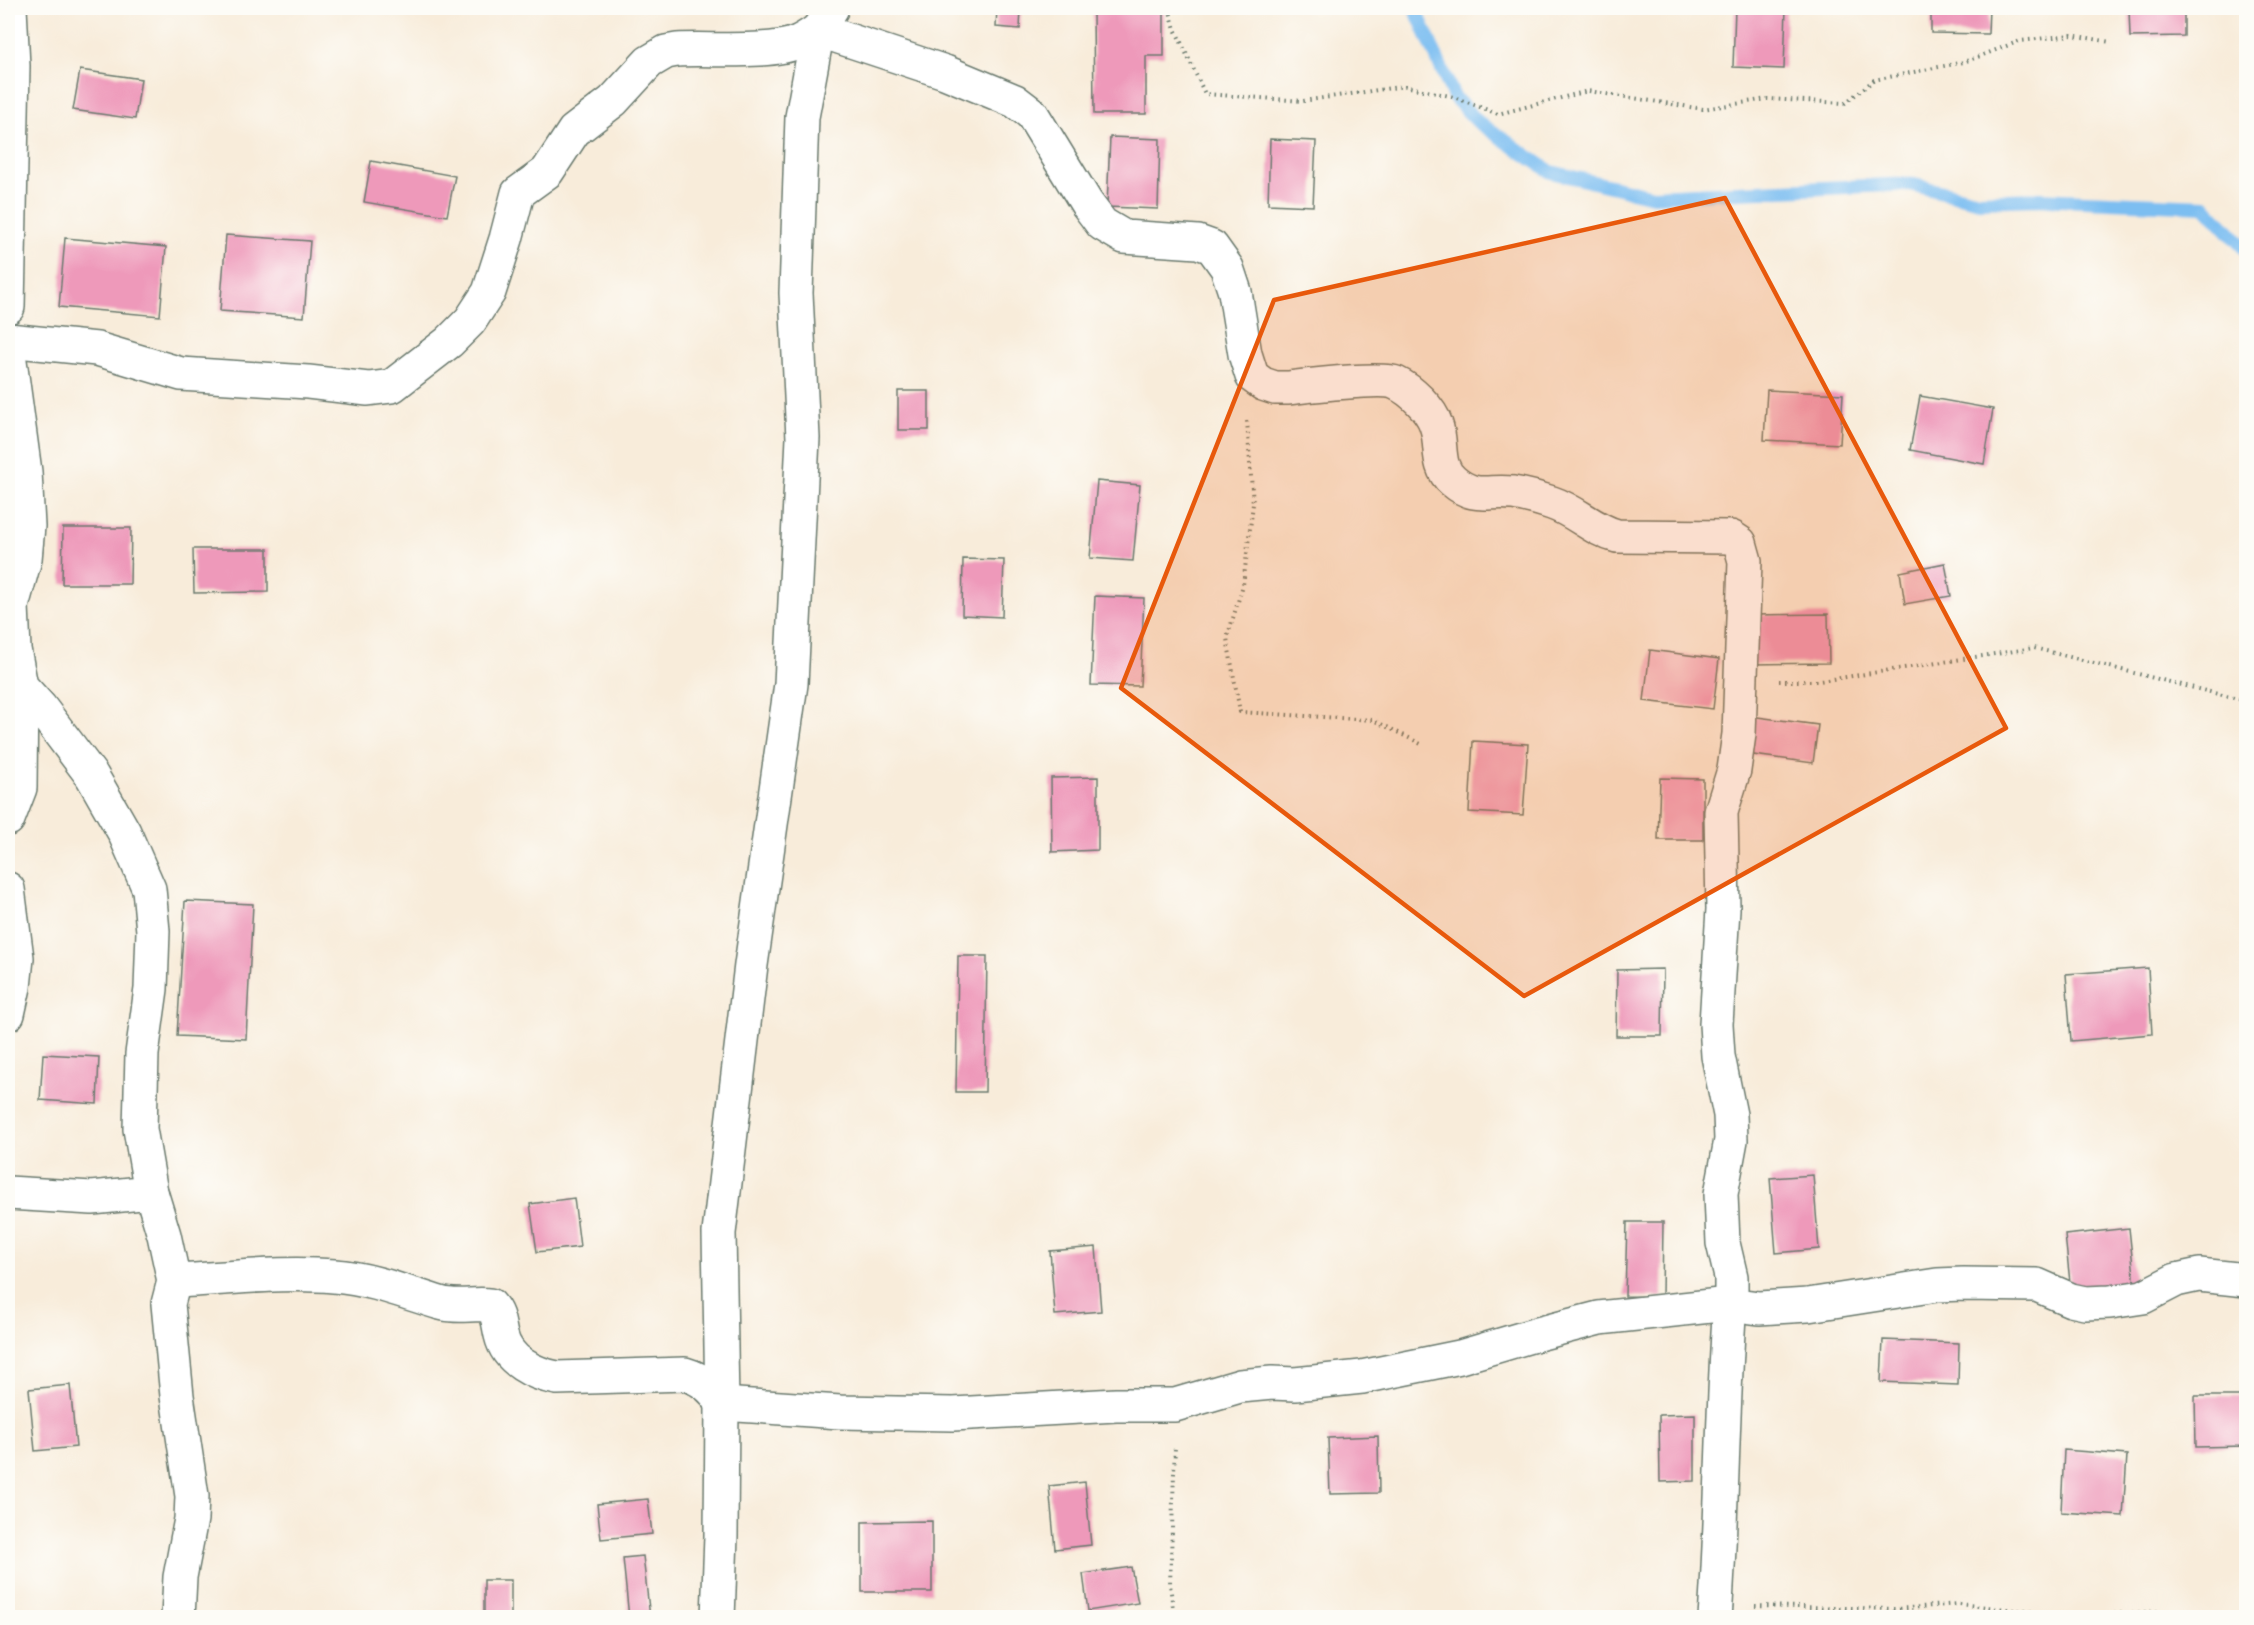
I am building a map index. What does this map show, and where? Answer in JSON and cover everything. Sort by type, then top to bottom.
[{"type":"street","points":[[8,307],[13,66],[10,8]]},
{"type":"street","points":[[8,340],[97,349],[182,374],[308,382],[368,389],[392,386],[449,342],[470,321],[489,292],[518,192],[547,172],[574,131],[613,101],[649,62],[666,52],[676,50],[788,46],[799,42],[825,19]]},
{"type":"street","points":[[825,19],[1016,101],[1032,114],[1086,204],[1097,218],[1102,224],[1124,237],[1198,242],[1212,247],[1227,268],[1235,292],[1245,354],[1252,376],[1263,384],[1275,388],[1394,382],[1421,403],[1436,425],[1441,464],[1450,478],[1462,488],[1475,494],[1511,493],[1555,504],[1573,512],[1604,533],[1617,536],[1731,537],[1740,543],[1745,561],[1742,680],[1734,770],[1721,812],[1723,909],[1716,1024],[1718,1056],[1730,1123],[1731,1140],[1721,1194],[1723,1243],[1731,1277],[1719,1510],[1719,1567],[1715,1611]]},
{"type":"street","points":[[717,1617],[721,1536],[722,1404],[719,1233],[758,918],[791,684],[802,438],[796,293],[802,117],[825,19]]},
{"type":"street","points":[[8,345],[11,391],[26,472],[28,526],[25,559],[12,606],[14,649],[21,686],[20,788],[8,819]]},
{"type":"street","points":[[21,686],[40,707],[92,776],[124,832],[149,889],[153,931],[151,989],[142,1054],[140,1129],[151,1192],[164,1235],[174,1281],[168,1304],[177,1396],[192,1496],[192,1519],[180,1577],[178,1617]]},
{"type":"street","points":[[8,889],[17,958],[8,1014]]},
{"type":"street","points":[[8,1193],[92,1198],[151,1192]]},
{"type":"street","points":[[174,1281],[333,1275],[386,1284],[442,1304],[490,1305],[499,1319],[501,1337],[511,1354],[528,1369],[540,1375],[557,1378],[685,1374],[696,1378],[715,1391],[722,1404]]},
{"type":"street","points":[[722,1404],[840,1412],[953,1414],[1116,1405],[1175,1406],[1240,1386],[1272,1383],[1295,1384],[1362,1377],[1460,1357],[1599,1318],[1730,1304],[1759,1308],[1809,1305],[1929,1286],[1963,1284],[2037,1285],[2071,1300],[2085,1303],[2143,1297],[2176,1280],[2199,1275],[2247,1280]]},
{"type":"path","points":[[1169,8],[1175,29],[1205,94],[1303,101],[1405,86],[1454,97],[1498,114],[1588,91],[1703,109],[1767,99],[1845,103],[1874,80],[1964,62],[2020,40],[2071,35],[2111,42]]},
{"type":"path","points":[[1252,376],[1246,413],[1253,504],[1243,585],[1227,638],[1240,712],[1373,720],[1421,744]]},
{"type":"path","points":[[1742,680],[1820,681],[2034,648],[2247,700]]},
{"type":"path","points":[[1174,1617],[1170,1584],[1176,1478],[1175,1406]]},
{"type":"path","points":[[1715,1611],[1896,1609],[1958,1604],[2073,1616],[2165,1611],[2181,1617]]},
{"type":"highlighted area","points":[[1725,198],[2006,728],[1524,996],[1121,688],[1274,300]]},
{"type":"building","points":[[997,8],[1021,8],[1020,29],[996,27]]},
{"type":"building","points":[[1735,8],[1786,8],[1784,69],[1733,67]]},
{"type":"building","points":[[1931,8],[1989,8],[1988,34],[1931,33]]},
{"type":"building","points":[[2129,8],[2184,8],[2184,36],[2130,37]]},
{"type":"building","points":[[1093,11],[1164,11],[1164,56],[1146,56],[1146,114],[1094,114]]},
{"type":"building","points":[[80,70],[141,79],[135,119],[73,110]]},
{"type":"building","points":[[1110,137],[1160,139],[1158,209],[1107,207]]},
{"type":"building","points":[[1270,139],[1316,141],[1313,206],[1268,204]]},
{"type":"building","points":[[371,161],[455,176],[447,216],[364,202]]},
{"type":"building","points":[[226,235],[310,241],[304,317],[220,311]]},
{"type":"building","points":[[65,238],[166,247],[160,316],[59,307]]},
{"type":"building","points":[[1767,390],[1843,394],[1840,444],[1764,440]]},
{"type":"building","points":[[898,391],[929,391],[929,430],[898,430]]},
{"type":"building","points":[[1920,396],[1993,409],[1984,464],[1910,450]]},
{"type":"building","points":[[1097,481],[1140,485],[1133,561],[1090,558]]},
{"type":"building","points":[[63,528],[131,528],[130,584],[62,584]]},
{"type":"building","points":[[193,549],[268,549],[268,592],[194,593]]},
{"type":"building","points":[[963,559],[1004,560],[1002,617],[962,615]]},
{"type":"building","points":[[1945,563],[1951,596],[1905,604],[1900,572]]},
{"type":"building","points":[[1095,596],[1144,598],[1140,686],[1091,685]]},
{"type":"building","points":[[1828,614],[1829,663],[1753,664],[1753,615]]},
{"type":"building","points":[[1650,650],[1719,659],[1713,709],[1644,701]]},
{"type":"building","points":[[1750,716],[1818,725],[1813,763],[1746,754]]},
{"type":"building","points":[[1473,741],[1528,744],[1523,815],[1469,812]]},
{"type":"building","points":[[2243,755],[2246,755],[2246,818],[2243,818]]},
{"type":"building","points":[[1098,777],[1098,850],[1052,852],[1051,778]]},
{"type":"building","points":[[1660,778],[1703,779],[1703,840],[1658,840]]},
{"type":"building","points":[[185,901],[253,904],[246,1039],[177,1036]]},
{"type":"building","points":[[958,956],[987,956],[985,1092],[956,1092]]},
{"type":"building","points":[[2148,968],[2152,1034],[2071,1041],[2066,974]]},
{"type":"building","points":[[1663,969],[1662,1036],[1616,1036],[1617,970]]},
{"type":"building","points":[[43,1054],[99,1057],[97,1104],[40,1100]]},
{"type":"building","points":[[1813,1175],[1819,1249],[1776,1253],[1770,1178]]},
{"type":"building","points":[[574,1198],[580,1247],[537,1252],[530,1204]]},
{"type":"building","points":[[1627,1222],[1663,1222],[1662,1297],[1625,1296]]},
{"type":"building","points":[[2129,1228],[2135,1285],[2071,1292],[2065,1235]]},
{"type":"building","points":[[1096,1247],[1101,1311],[1055,1315],[1050,1251]]},
{"type":"building","points":[[1883,1340],[1959,1343],[1958,1385],[1881,1382]]},
{"type":"building","points":[[70,1385],[76,1447],[35,1451],[29,1389]]},
{"type":"building","points":[[2195,1396],[2246,1396],[2246,1446],[2196,1447]]},
{"type":"building","points":[[1695,1414],[1695,1481],[1660,1482],[1659,1415]]},
{"type":"building","points":[[1378,1436],[1379,1493],[1330,1494],[1328,1438]]},
{"type":"building","points":[[2064,1450],[2127,1455],[2123,1516],[2061,1512]]},
{"type":"building","points":[[1085,1482],[1091,1545],[1055,1549],[1049,1486]]},
{"type":"building","points":[[648,1499],[652,1534],[601,1539],[597,1504]]},
{"type":"building","points":[[932,1521],[932,1592],[862,1592],[862,1522]]},
{"type":"building","points":[[643,1556],[650,1618],[629,1618],[623,1558]]},
{"type":"building","points":[[1131,1567],[1138,1603],[1088,1611],[1083,1574]]},
{"type":"building","points":[[484,1580],[511,1580],[511,1618],[484,1618]]},
{"type":"waterway","points":[[1415,8],[1454,97],[1478,122],[1551,172],[1653,196],[1910,184],[1979,201],[2037,199],[2205,206],[2246,250]]}]
